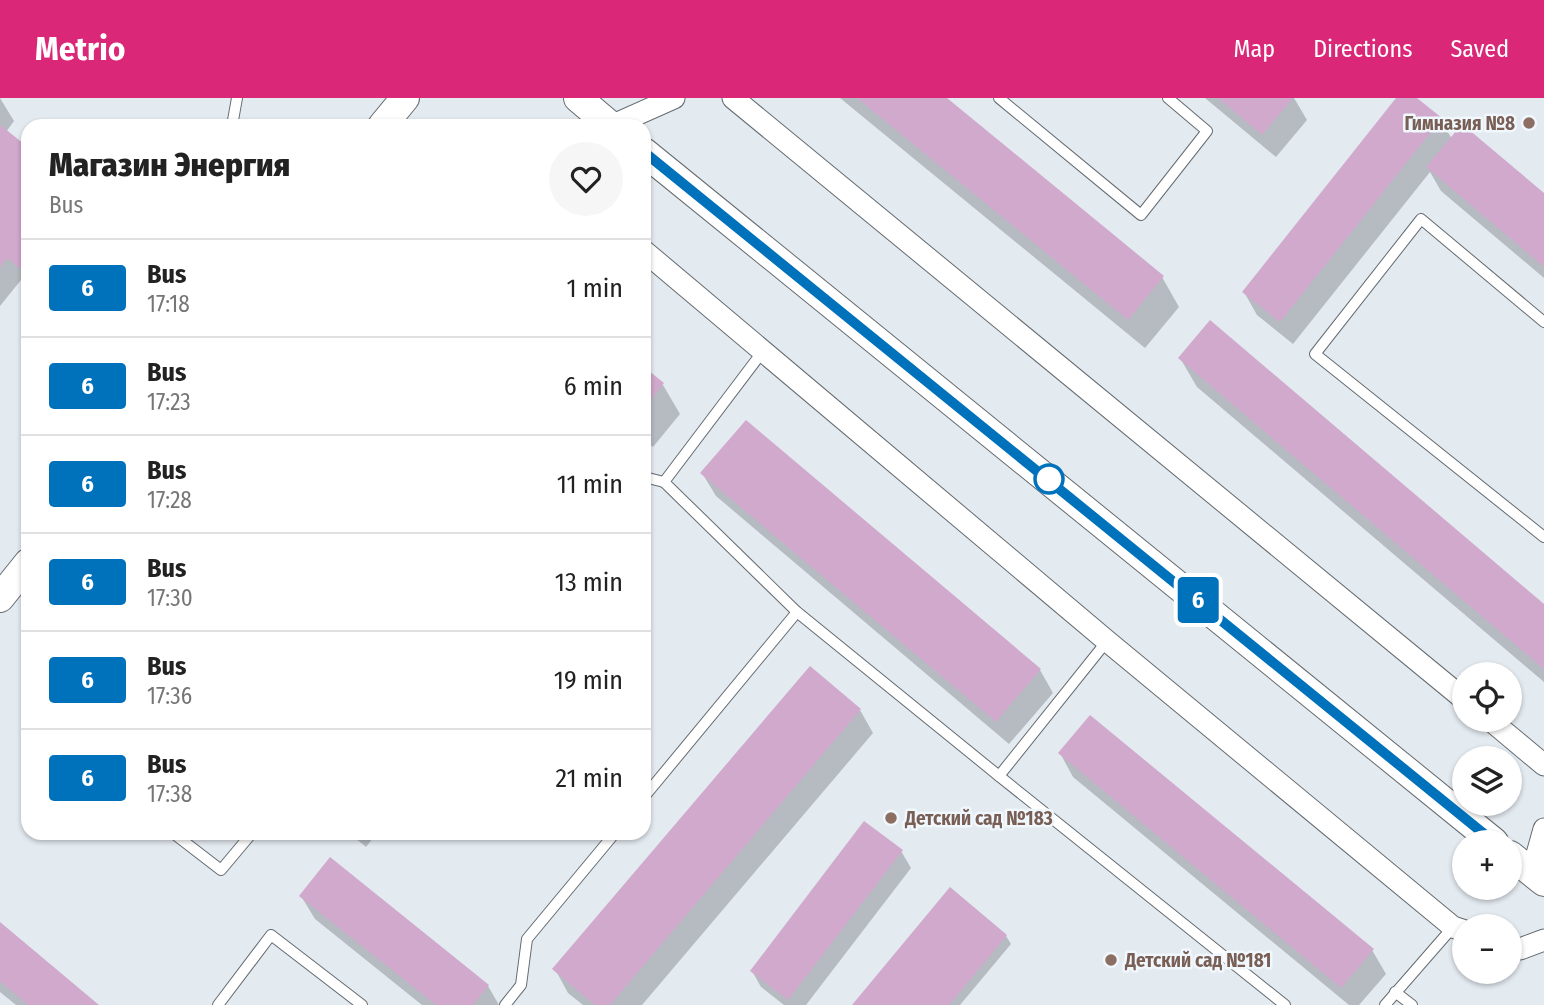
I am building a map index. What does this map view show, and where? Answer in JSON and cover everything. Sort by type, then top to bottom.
[{"type":"main road","points":[[388,119],[405,98]]},
{"type":"main road","points":[[578,98],[603,119]]},
{"type":"main road","points":[[651,158],[1479,830]]},
{"type":"main road","points":[[0,598],[21,572]]},
{"type":"main road","points":[[1522,864],[1538,877]]},
{"type":"street","points":[[627,119],[674,98]]},
{"type":"street","points":[[733,98],[1452,689]]},
{"type":"street","points":[[651,257],[1107,641],[1452,923]]},
{"type":"street","points":[[1505,732],[1544,765]]},
{"type":"street","points":[[1538,877],[1544,829]]},
{"type":"street","points":[[1522,948],[1544,940]]},
{"type":"lane","points":[[233,119],[237,98]]},
{"type":"lane","points":[[999,98],[1141,215],[1207,131],[1168,98]]},
{"type":"lane","points":[[1544,322],[1420,219],[1315,354],[1544,537]]},
{"type":"lane","points":[[664,482],[763,351]]},
{"type":"lane","points":[[651,479],[664,482],[797,612],[1285,1005]]},
{"type":"lane","points":[[651,789],[797,612]]},
{"type":"lane","points":[[999,776],[1107,641]]},
{"type":"lane","points":[[182,840],[221,870],[246,840]]},
{"type":"lane","points":[[505,1005],[521,985],[527,939],[609,840]]},
{"type":"lane","points":[[218,1005],[271,935],[362,1005]]},
{"type":"lane","points":[[1385,1005],[1452,936]]},
{"type":"lane","points":[[1395,992],[1412,1005]]},
{"type":"building","points":[[857,98],[947,98],[1164,276],[1128,320]]},
{"type":"building","points":[[1218,98],[1293,98],[1262,135]]},
{"type":"building","points":[[1396,98],[1417,98],[1442,118],[1280,322],[1242,292]]},
{"type":"building","points":[[1462,124],[1544,193],[1544,267],[1426,167]]},
{"type":"building","points":[[0,125],[21,142],[21,269],[7,258],[0,267]]},
{"type":"building","points":[[1210,320],[1544,604],[1544,669],[1178,358]]},
{"type":"building","points":[[651,373],[664,383],[651,399]]},
{"type":"building","points":[[746,420],[1041,669],[996,722],[700,473]]},
{"type":"building","points":[[810,666],[861,709],[610,1005],[595,1005],[552,969]]},
{"type":"building","points":[[1090,715],[1374,949],[1341,988],[1058,753]]},
{"type":"building","points":[[864,821],[903,850],[788,1000],[750,971]]},
{"type":"building","points":[[330,857],[489,985],[473,1005],[436,1005],[299,896]]},
{"type":"building","points":[[950,887],[1007,935],[949,1005],[852,1005]]},
{"type":"building","points":[[0,922],[99,1005],[28,1005],[0,981]]},
{"type":"bus line","name":"6","points":[[651,158],[1479,830]]},
{"type":"place","name":"Гимназия №8","points":[[1529,123]]},
{"type":"place","name":"Детский сад №183","points":[[891,818]]},
{"type":"place","name":"Детский сад №181","points":[[1111,960]]}]
